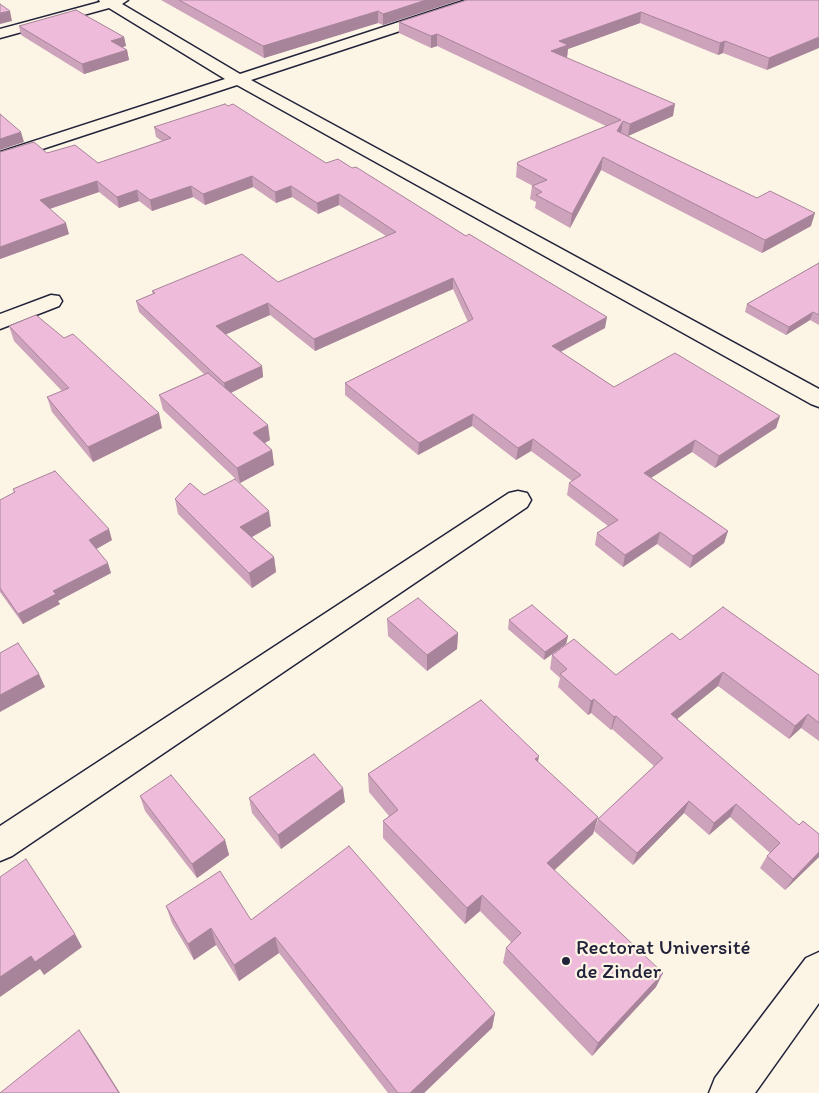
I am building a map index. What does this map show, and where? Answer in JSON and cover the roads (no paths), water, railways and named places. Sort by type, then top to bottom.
[{"type":"street","points":[[0,158],[480,0]]},
{"type":"street","points":[[0,34],[112,1],[236,79],[819,399]]},
{"type":"street","points":[[0,322],[51,301]]},
{"type":"street","points":[[0,845],[518,500]]},
{"type":"street","points":[[730,1093],[819,972]]},
{"type":"place","name":"Rectorat Université de Zinder","points":[[566,961]]}]
